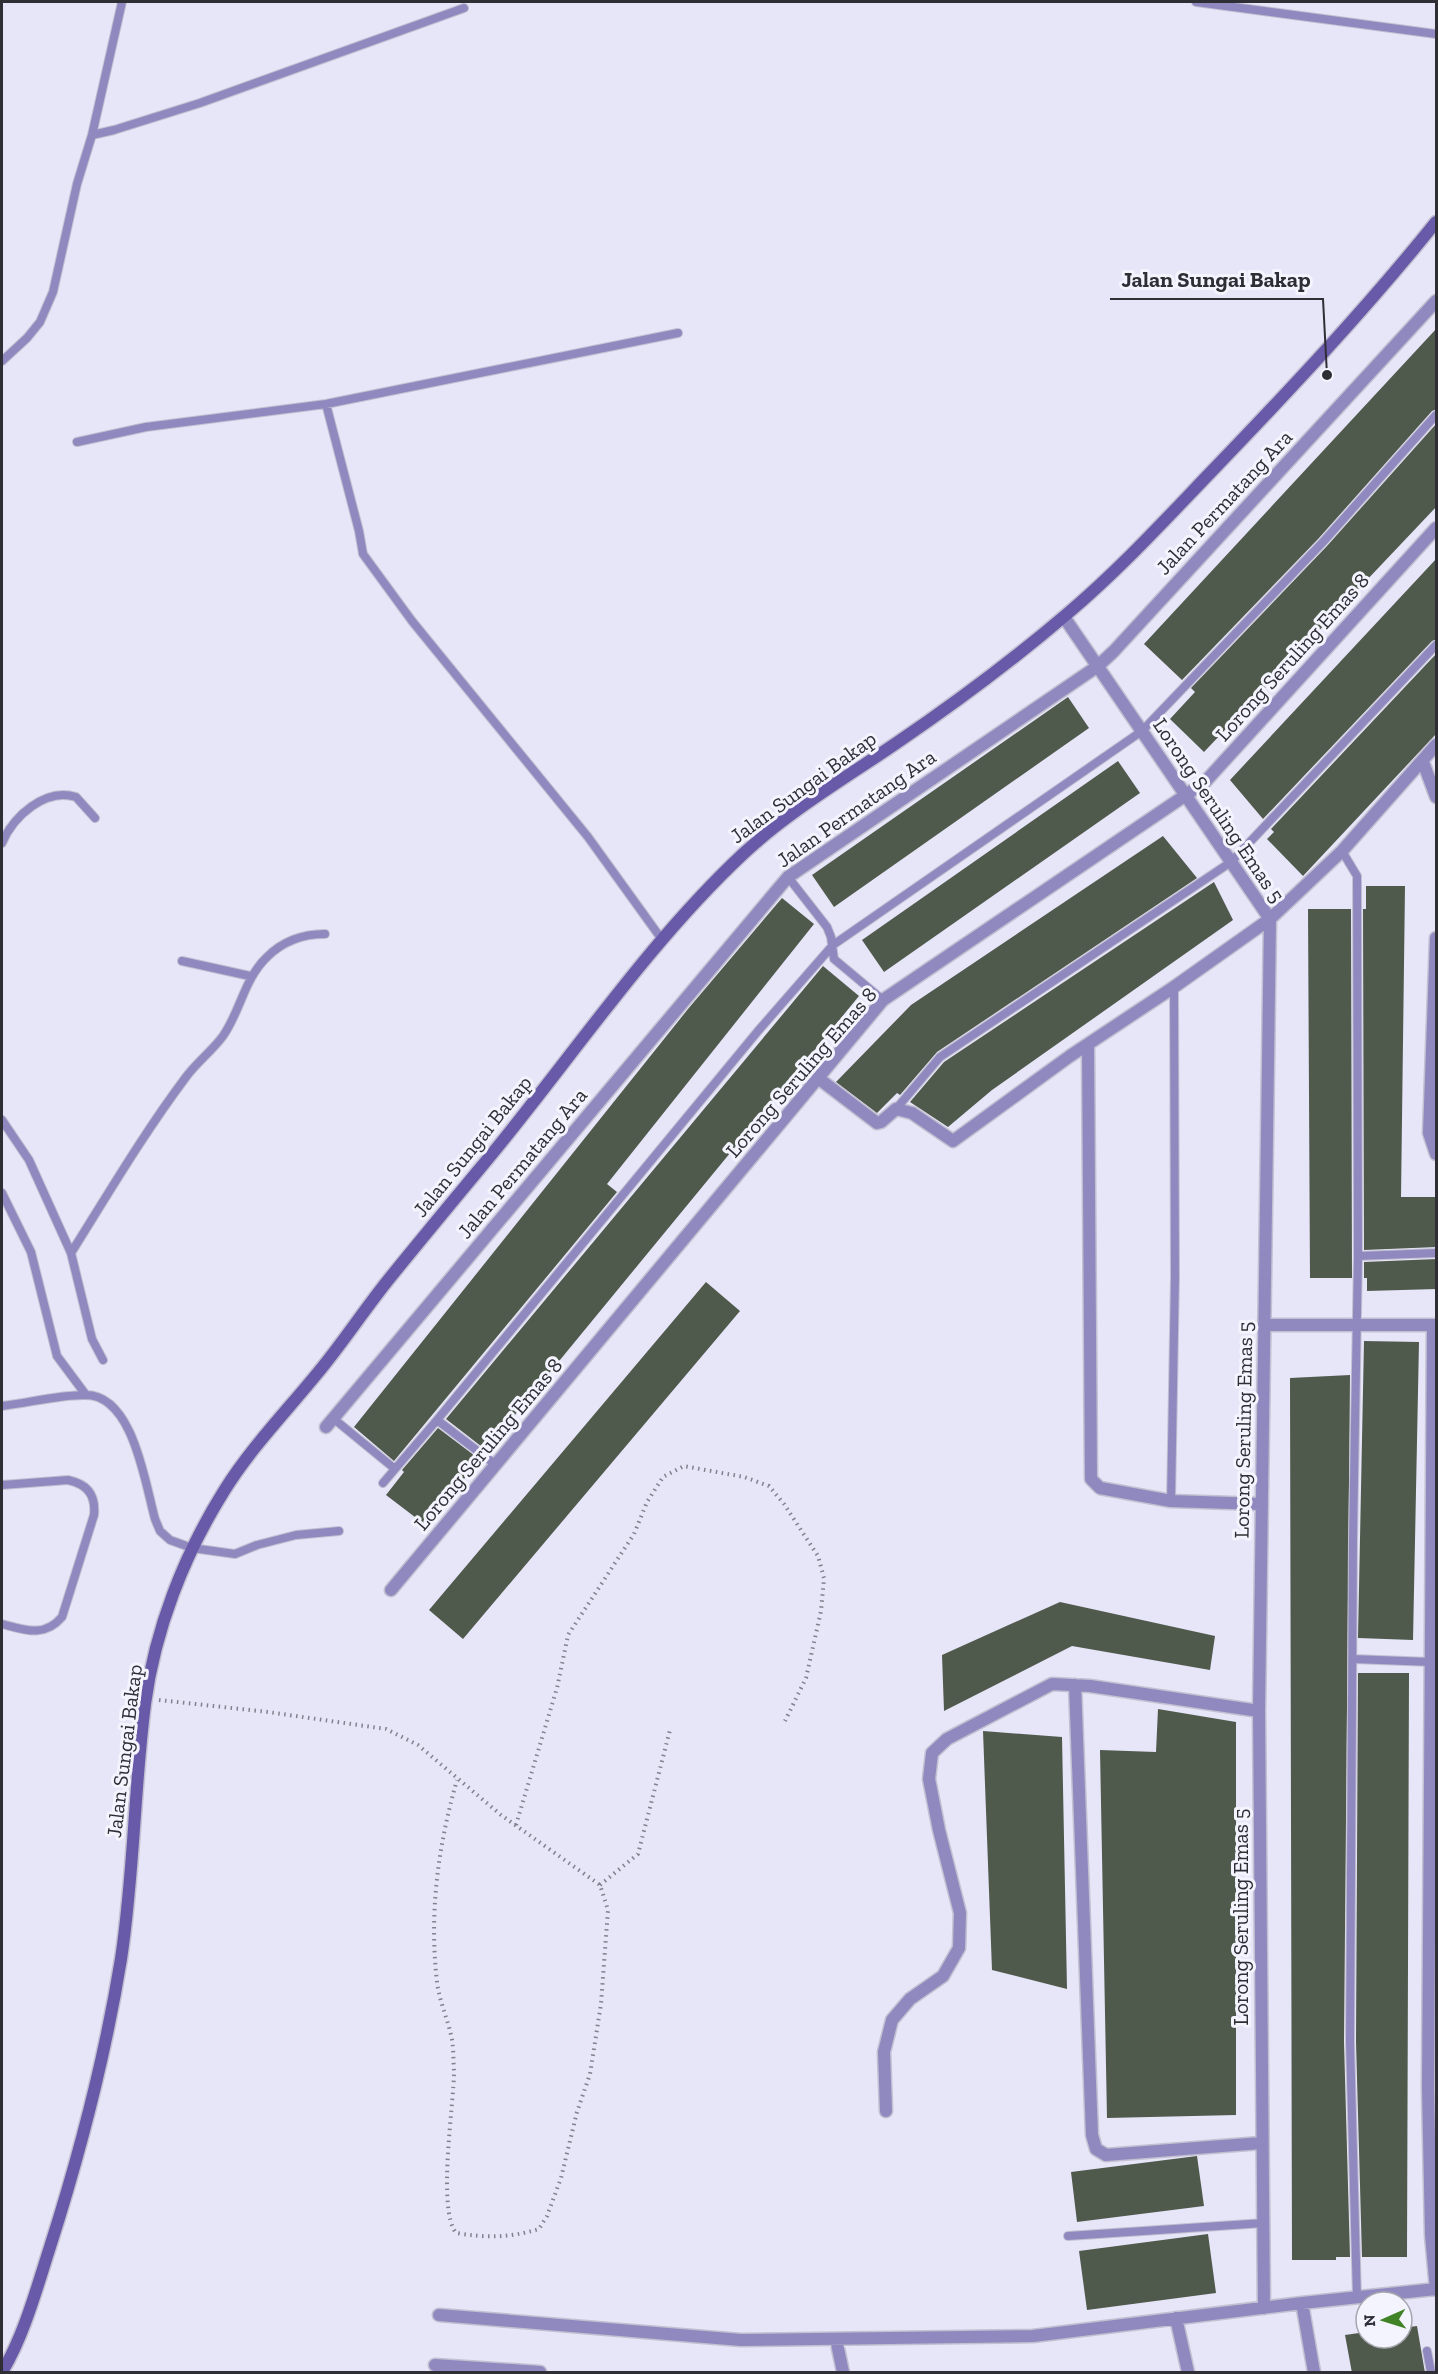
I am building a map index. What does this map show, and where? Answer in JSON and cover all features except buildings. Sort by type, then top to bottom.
[{"type":"main road","name":"Jalan Sungai Bakap","points":[[2,2373],[6,2356],[65,2199],[99,2076],[122,1954],[146,1699],[157,1645],[175,1587],[192,1548],[223,1492],[250,1452],[320,1371],[387,1282],[708,888],[749,848],[796,812],[925,724],[1064,617],[1113,574],[1327,351],[1437,222]]},
{"type":"street","name":"Jalan Permatang Ara","points":[[330,1423],[788,877],[1098,666],[1435,306]]},
{"type":"street","name":"Lorong Seruling Emas 8","points":[[392,1590],[883,1000],[1205,782],[1437,528]]},
{"type":"street","name":"Lorong Seruling Emas 5","points":[[1064,617],[1270,919],[1259,1711],[1264,2308]]},
{"type":"street","points":[[818,1078],[877,1122],[881,1122],[896,1109],[912,1113],[953,1141],[1088,1044],[1270,919],[1342,851],[1436,747]]},
{"type":"street","points":[[1423,762],[1437,797]]},
{"type":"street","points":[[1437,938],[1430,1133],[1437,1154]]},
{"type":"street","points":[[1088,1044],[1091,1479],[1100,1488],[1171,1501],[1261,1504]]},
{"type":"street","points":[[1264,1325],[1435,1325],[1434,1638],[1431,1662],[1431,2235],[1436,2290],[1414,2292]]},
{"type":"street","points":[[886,2110],[884,2052],[892,2020],[910,1999],[943,1976],[959,1948],[960,1913],[929,1779],[932,1753],[947,1739],[1052,1684],[1075,1685],[1259,1711]]},
{"type":"street","points":[[1075,1685],[1092,2135],[1096,2149],[1106,2155],[1261,2143]]},
{"type":"street","points":[[439,2315],[741,2340],[1033,2336],[1354,2298]]},
{"type":"street","points":[[1302,2303],[1314,2373]]},
{"type":"street","points":[[1176,2318],[1188,2373]]},
{"type":"street","points":[[836,2339],[843,2373]]},
{"type":"street","points":[[435,2365],[540,2373]]},
{"type":"lane","points":[[2,361],[27,338],[40,322],[53,292],[122,2]]},
{"type":"lane","points":[[1196,2],[1437,34]]},
{"type":"lane","points":[[92,135],[200,104],[464,8]]},
{"type":"lane","points":[[77,442],[146,427],[326,404],[678,333]]},
{"type":"lane","points":[[326,404],[363,554],[412,621],[588,837],[663,941]]},
{"type":"lane","points":[[383,1483],[750,1040],[833,945],[1142,731],[1323,542],[1437,415]]},
{"type":"lane","points":[[896,1109],[940,1057],[1231,862],[1437,645]]},
{"type":"lane","points":[[2,843],[16,819],[26,810],[54,797],[76,797],[95,818]]},
{"type":"lane","points":[[1342,851],[1357,876],[1358,1325],[1350,2042],[1357,2290]]},
{"type":"lane","points":[[788,877],[827,927],[833,945],[834,959],[883,1000]]},
{"type":"lane","points":[[70,1253],[148,1131],[187,1075],[226,1031],[238,1011],[250,976],[268,956],[281,946],[312,934],[325,934]]},
{"type":"lane","points":[[182,961],[250,976]]},
{"type":"lane","points":[[1171,1501],[1175,1276],[1174,987]]},
{"type":"lane","points":[[2,1120],[29,1160],[70,1253],[92,1339],[103,1360]]},
{"type":"lane","points":[[2,1193],[31,1252],[57,1356],[86,1395]]},
{"type":"lane","points":[[1358,1256],[1437,1253]]},
{"type":"lane","points":[[2,1406],[86,1395],[102,1399],[112,1405],[129,1428],[160,1531],[170,1540],[192,1548],[235,1554],[257,1545],[296,1535],[339,1532]]},
{"type":"lane","points":[[437,1420],[496,1465]]},
{"type":"lane","points":[[330,1423],[395,1469]]},
{"type":"lane","points":[[2,1485],[68,1480],[78,1482],[88,1488],[95,1502],[94,1515],[62,1617],[54,1625],[42,1631],[29,1631],[2,1624]]},
{"type":"lane","points":[[1353,1659],[1431,1662]]},
{"type":"lane","points":[[1068,2236],[1264,2223]]},
{"type":"lane","points":[[1427,2351],[1431,2373]]},
{"type":"path","points":[[516,1825],[557,1688],[568,1635],[634,1534],[647,1502],[663,1477],[684,1466],[744,1477],[769,1486],[784,1504],[818,1556],[824,1578],[821,1611],[806,1678],[785,1721]]},
{"type":"path","points":[[146,1699],[268,1712],[386,1729],[418,1746],[457,1780],[600,1885],[608,1910],[601,2004],[590,2074],[577,2112],[561,2178],[547,2216],[539,2229],[518,2235],[485,2238],[456,2233],[453,2229],[448,2201],[448,2133],[454,2095],[452,2037],[437,1985],[433,1937],[436,1871],[447,1814],[457,1780]]},
{"type":"path","points":[[600,1885],[638,1854],[669,1730]]},
{"type":"place","name":"Jalan Sungai Bakap","points":[[1327,375]]}]
